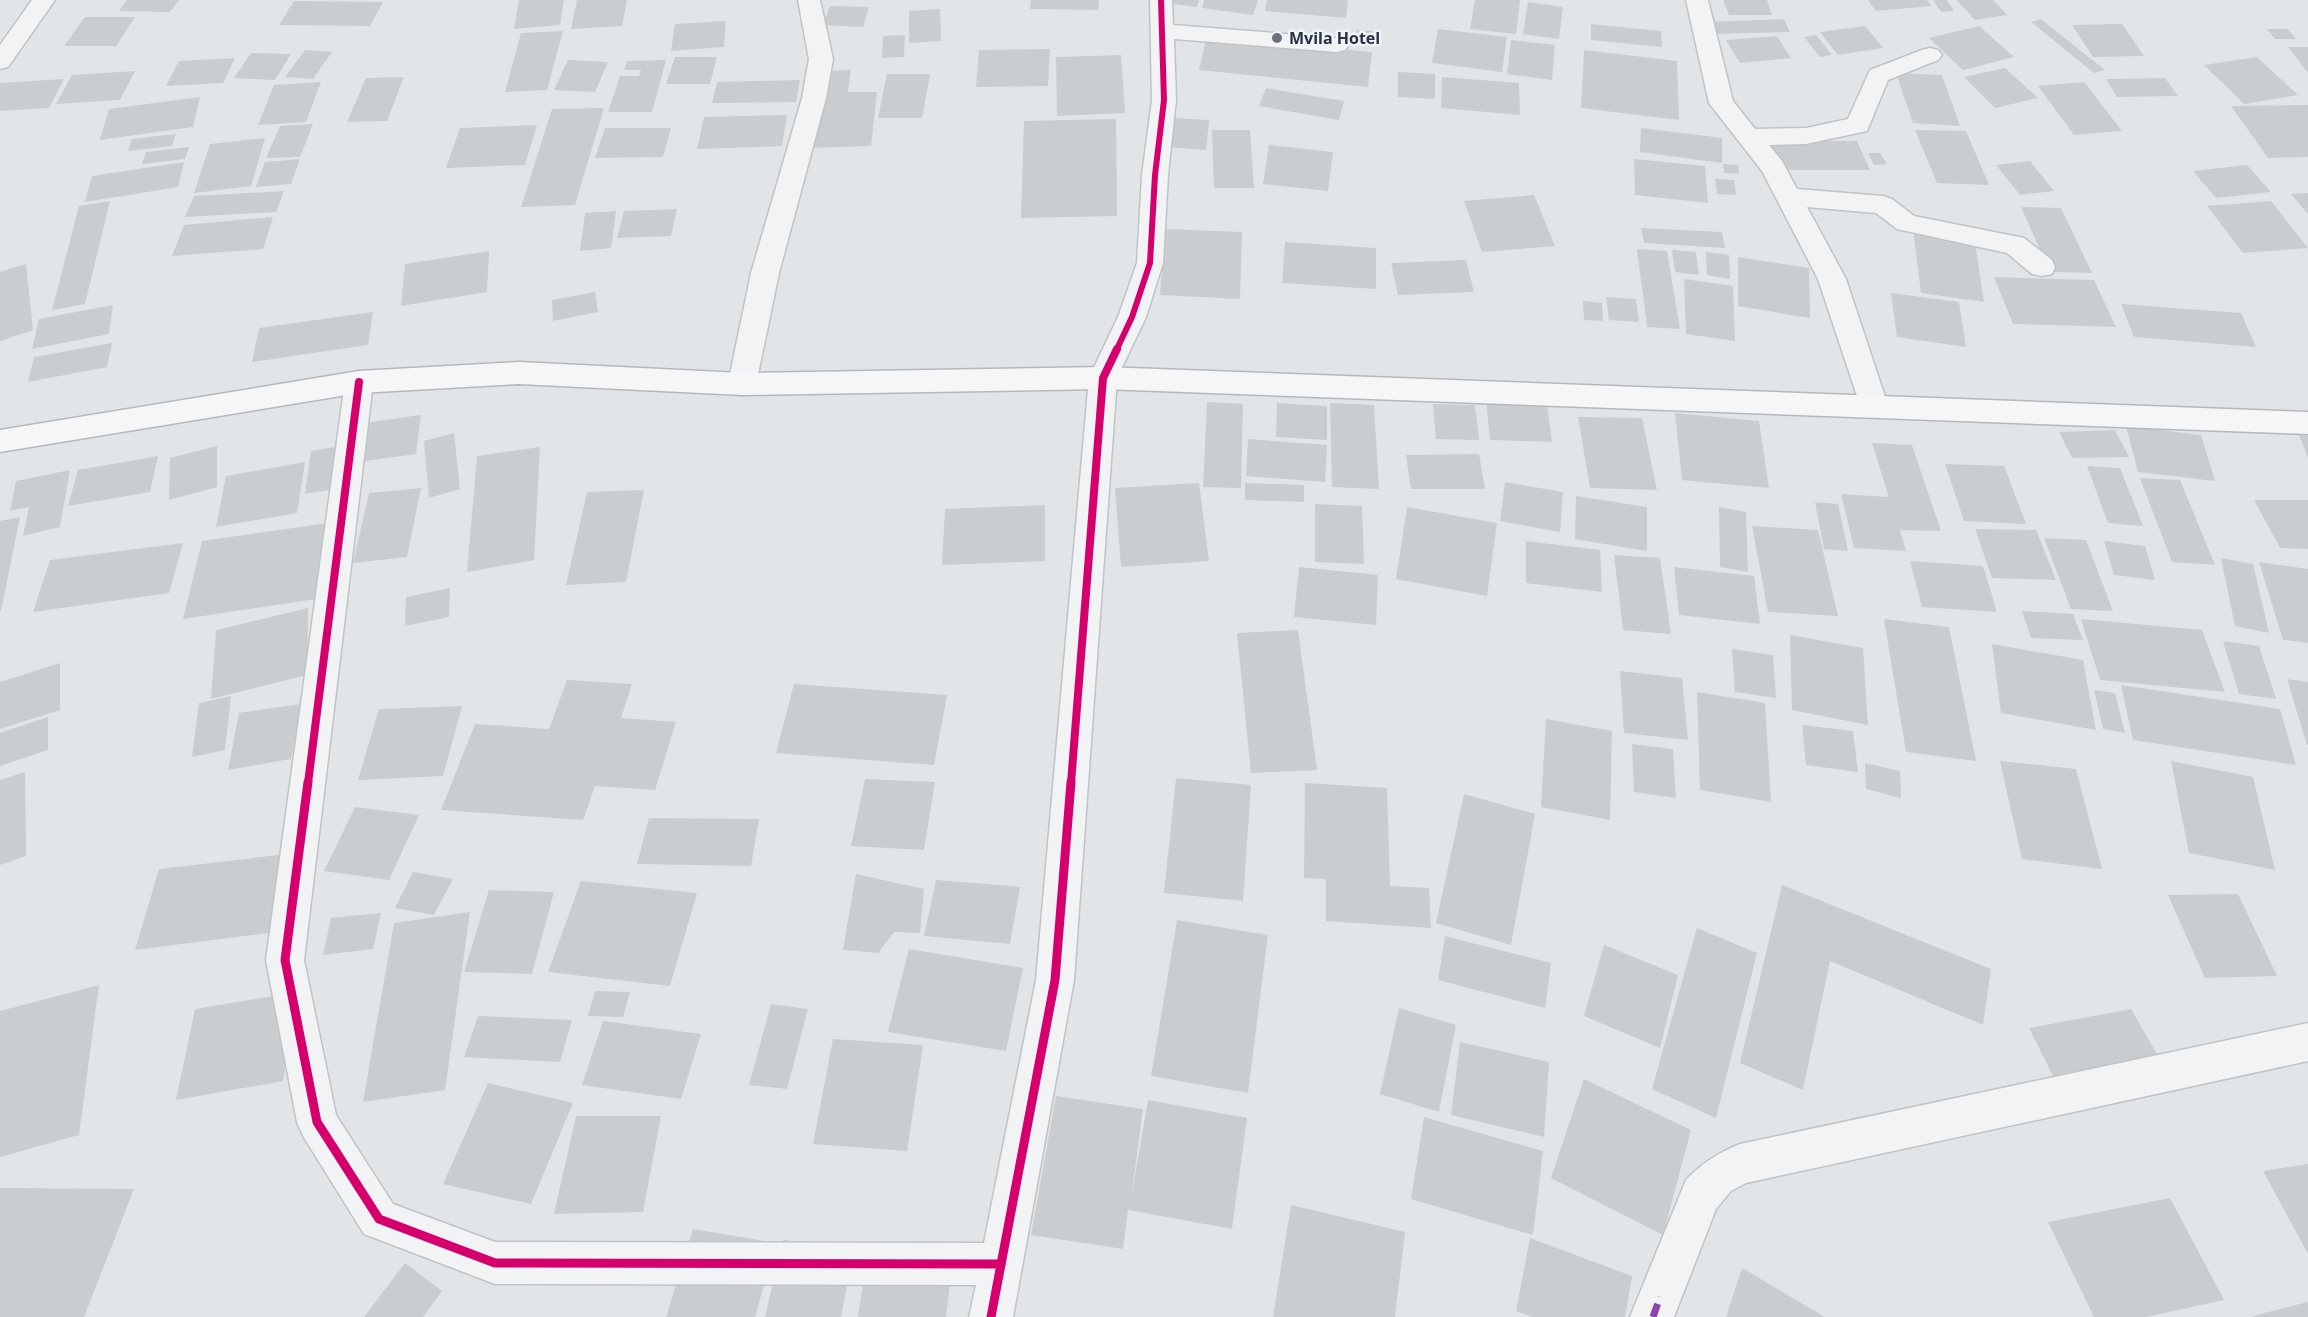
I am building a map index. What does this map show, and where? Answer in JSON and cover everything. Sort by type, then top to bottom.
[{"type":"highway","points":[[0,441],[359,382],[519,373],[742,384],[1103,378],[2308,423]]},
{"type":"street","points":[[0,62],[44,0]]},
{"type":"street","points":[[742,384],[765,273],[814,98],[821,59],[809,0]]},
{"type":"street","points":[[1697,0],[1721,103],[1773,167],[1832,279],[1873,406]]},
{"type":"street","points":[[991,1317],[1055,980],[1103,378],[1132,317],[1150,263],[1155,175],[1164,100],[1162,16],[1337,45]]},
{"type":"street","points":[[1750,137],[1806,136],[1858,125],[1878,75],[1930,55]]},
{"type":"street","points":[[1789,197],[1883,205],[1906,223],[2015,245],[2042,267]]},
{"type":"street","points":[[359,382],[285,960],[317,1122],[379,1219],[495,1263],[1001,1264]]},
{"type":"street","points":[[1652,1317],[1701,1195],[1717,1177],[1740,1164],[2308,1042]]},
{"type":"building","points":[[127,0],[179,0],[170,12],[119,11]]},
{"type":"building","points":[[519,0],[564,0],[560,25],[514,29]]},
{"type":"building","points":[[577,0],[627,0],[622,26],[571,29]]},
{"type":"building","points":[[1031,0],[1099,0],[1098,10],[1030,9]]},
{"type":"building","points":[[1173,0],[1199,0],[1197,7],[1172,4]]},
{"type":"building","points":[[1204,0],[1258,0],[1253,15],[1202,8]]},
{"type":"building","points":[[1267,0],[1348,0],[1346,18],[1265,11]]},
{"type":"building","points":[[1475,0],[1520,0],[1516,34],[1470,29]]},
{"type":"building","points":[[1723,0],[1767,0],[1772,15],[1729,15]]},
{"type":"building","points":[[1868,0],[1927,0],[1932,6],[1876,11]]},
{"type":"building","points":[[1933,0],[1947,0],[1954,11],[1941,12]]},
{"type":"building","points":[[1957,0],[1993,0],[2007,15],[1975,20]]},
{"type":"building","points":[[294,1],[383,2],[370,26],[279,25]]},
{"type":"building","points":[[1528,2],[1563,7],[1559,39],[1523,34]]},
{"type":"building","points":[[830,6],[869,7],[863,27],[823,25]]},
{"type":"building","points":[[940,9],[941,41],[909,43],[909,11]]},
{"type":"building","points":[[85,17],[135,17],[116,46],[64,46]]},
{"type":"building","points":[[1784,19],[1790,32],[1713,34],[1707,22]]},
{"type":"building","points":[[2041,19],[2105,70],[2094,73],[2031,22]]},
{"type":"building","points":[[726,21],[724,47],[671,51],[675,24]]},
{"type":"building","points":[[1591,24],[1661,31],[1662,47],[1591,40]]},
{"type":"building","points":[[2122,24],[2144,56],[2093,57],[2072,25]]},
{"type":"building","points":[[1865,26],[1883,48],[1838,55],[1820,32]]},
{"type":"building","points":[[1979,26],[2014,57],[1963,70],[1929,38]]},
{"type":"building","points":[[1438,29],[1507,37],[1502,72],[1432,63]]},
{"type":"building","points":[[2267,29],[2288,29],[2296,39],[2275,39]]},
{"type":"building","points":[[1356,30],[1372,31],[1373,45],[1356,45]]},
{"type":"building","points":[[563,31],[547,90],[505,92],[521,33]]},
{"type":"building","points":[[905,35],[904,57],[882,58],[883,36]]},
{"type":"building","points":[[1816,35],[1832,55],[1820,57],[1804,37]]},
{"type":"building","points":[[1207,36],[1372,52],[1368,87],[1199,70]]},
{"type":"building","points":[[1777,36],[1791,58],[1740,63],[1726,40]]},
{"type":"building","points":[[1511,40],[1555,45],[1552,80],[1507,74]]},
{"type":"building","points":[[2288,47],[2308,47],[2308,73]]},
{"type":"building","points":[[1050,49],[1048,86],[976,87],[979,50]]},
{"type":"building","points":[[305,50],[332,52],[313,79],[285,77]]},
{"type":"building","points":[[1584,50],[1677,61],[1679,120],[1581,108]]},
{"type":"building","points":[[251,53],[291,54],[275,80],[234,78]]},
{"type":"building","points":[[1121,55],[1125,113],[1057,116],[1056,57]]},
{"type":"building","points":[[675,57],[717,57],[710,84],[666,84]]},
{"type":"building","points":[[2257,57],[2298,95],[2244,104],[2204,65]]},
{"type":"building","points":[[235,58],[223,83],[166,86],[179,61]]},
{"type":"building","points":[[568,60],[608,62],[595,92],[554,90]]},
{"type":"building","points":[[666,60],[652,112],[608,112],[620,76],[639,76],[641,70],[624,70],[627,61]]},
{"type":"building","points":[[2005,68],[2038,98],[1995,108],[1964,77]]},
{"type":"building","points":[[851,70],[848,92],[877,92],[871,146],[809,148],[821,71]]},
{"type":"building","points":[[135,71],[120,100],[56,104],[72,75]]},
{"type":"building","points":[[1398,72],[1435,74],[1435,99],[1398,97]]},
{"type":"building","points":[[1896,73],[1942,75],[1960,126],[1913,123]]},
{"type":"building","points":[[887,74],[930,74],[922,118],[878,118]]},
{"type":"building","points":[[404,77],[387,121],[347,122],[366,78]]},
{"type":"building","points":[[1442,77],[1519,83],[1520,115],[1441,108]]},
{"type":"building","points":[[2165,78],[2178,96],[2117,97],[2106,79]]},
{"type":"building","points":[[64,79],[49,108],[0,111],[0,83]]},
{"type":"building","points":[[800,80],[796,102],[712,103],[717,82]]},
{"type":"building","points":[[321,82],[306,122],[258,125],[274,85]]},
{"type":"building","points":[[2084,82],[2122,131],[2074,135],[2038,86]]},
{"type":"building","points":[[1266,88],[1344,101],[1339,120],[1259,106]]},
{"type":"building","points":[[200,97],[193,127],[100,140],[109,109]]},
{"type":"building","points":[[2308,105],[2308,157],[2268,158],[2231,106]]},
{"type":"building","points":[[604,108],[575,205],[521,207],[552,109]]},
{"type":"building","points":[[787,115],[782,146],[697,149],[704,117]]},
{"type":"building","points":[[1174,118],[1209,120],[1206,150],[1170,147]]},
{"type":"building","points":[[1116,119],[1117,216],[1021,218],[1024,121]]},
{"type":"building","points":[[313,124],[300,157],[266,158],[280,126]]},
{"type":"building","points":[[537,125],[525,165],[446,168],[460,128]]},
{"type":"building","points":[[605,128],[671,128],[663,157],[595,158]]},
{"type":"building","points":[[1641,128],[1722,138],[1722,163],[1640,152]]},
{"type":"building","points":[[1212,130],[1250,130],[1254,188],[1214,188]]},
{"type":"building","points":[[1915,130],[1966,131],[1989,185],[1937,183]]},
{"type":"building","points":[[176,134],[172,146],[128,151],[132,139]]},
{"type":"building","points":[[265,138],[251,186],[194,193],[210,144]]},
{"type":"building","points":[[1768,140],[1857,141],[1870,170],[1779,170]]},
{"type":"building","points":[[1269,145],[1333,152],[1328,191],[1263,184]]},
{"type":"building","points":[[189,147],[185,159],[142,164],[146,152]]},
{"type":"building","points":[[1868,153],[1880,153],[1887,164],[1874,165]]},
{"type":"building","points":[[300,159],[291,184],[256,187],[265,162]]},
{"type":"building","points":[[1634,159],[1705,166],[1708,203],[1635,195]]},
{"type":"building","points":[[2030,161],[2054,191],[2020,195],[1996,165]]},
{"type":"building","points":[[184,162],[178,187],[85,202],[92,176]]},
{"type":"building","points":[[1723,164],[1738,165],[1739,174],[1724,173]]},
{"type":"building","points":[[2247,165],[2271,192],[2216,198],[2193,171]]},
{"type":"building","points":[[1715,179],[1734,180],[1736,195],[1717,194]]},
{"type":"building","points":[[284,191],[276,212],[185,217],[194,196]]},
{"type":"building","points":[[2308,193],[2308,214],[2291,194]]},
{"type":"building","points":[[1534,195],[1555,246],[1482,252],[1464,201]]},
{"type":"building","points":[[110,201],[85,304],[52,310],[79,206]]},
{"type":"building","points":[[2271,201],[2308,248],[2243,253],[2207,206]]},
{"type":"building","points":[[2021,207],[2061,208],[2092,273],[2050,272]]},
{"type":"building","points":[[677,209],[671,236],[617,238],[624,211]]},
{"type":"building","points":[[616,211],[611,248],[580,251],[585,213]]},
{"type":"building","points":[[273,217],[263,249],[172,256],[184,225]]},
{"type":"building","points":[[1912,221],[1973,229],[1984,302],[1921,293]]},
{"type":"building","points":[[1641,228],[1722,232],[1725,248],[1644,243]]},
{"type":"building","points":[[1165,229],[1242,232],[1240,299],[1160,295]]},
{"type":"building","points":[[1285,242],[1376,248],[1376,289],[1282,283]]},
{"type":"building","points":[[1637,249],[1667,251],[1680,329],[1647,327]]},
{"type":"building","points":[[1672,250],[1696,252],[1699,275],[1675,272]]},
{"type":"building","points":[[489,251],[487,292],[401,306],[405,264]]},
{"type":"building","points":[[1706,252],[1729,255],[1730,279],[1707,275]]},
{"type":"building","points":[[1738,257],[1809,268],[1810,318],[1738,306]]},
{"type":"building","points":[[1466,260],[1474,292],[1398,295],[1391,263]]},
{"type":"building","points":[[26,264],[33,330],[0,341],[0,272]]},
{"type":"building","points":[[1994,277],[2094,280],[2116,327],[2013,324]]},
{"type":"building","points":[[1684,279],[1733,286],[1735,341],[1686,334]]},
{"type":"building","points":[[595,292],[598,312],[553,321],[552,300]]},
{"type":"building","points":[[1891,293],[1959,302],[1966,347],[1897,337]]},
{"type":"building","points":[[1606,297],[1636,299],[1639,322],[1609,320]]},
{"type":"building","points":[[1583,301],[1602,303],[1603,321],[1584,320]]},
{"type":"building","points":[[2121,304],[2241,313],[2256,347],[2134,337]]},
{"type":"building","points":[[113,305],[109,334],[32,349],[39,319]]},
{"type":"building","points":[[373,312],[368,345],[252,362],[259,328]]},
{"type":"building","points":[[112,343],[107,367],[28,382],[34,357]]},
{"type":"building","points":[[1486,401],[1547,404],[1552,442],[1490,440]]},
{"type":"building","points":[[1207,402],[1243,404],[1241,488],[1203,487]]},
{"type":"building","points":[[1277,403],[1327,406],[1327,440],[1276,437]]},
{"type":"building","points":[[1330,403],[1374,405],[1379,489],[1332,487]]},
{"type":"building","points":[[1433,404],[1475,405],[1479,440],[1436,439]]},
{"type":"building","points":[[1675,413],[1759,421],[1769,488],[1682,480]]},
{"type":"building","points":[[421,415],[416,454],[358,462],[364,423]]},
{"type":"building","points":[[1578,417],[1642,418],[1657,490],[1590,488]]},
{"type":"building","points":[[2126,426],[2201,435],[2215,481],[2138,472]]},
{"type":"building","points":[[2115,430],[2129,457],[2072,458],[2059,432]]},
{"type":"building","points":[[454,433],[460,489],[429,498],[424,441]]},
{"type":"building","points":[[2299,435],[2308,436],[2308,458]]},
{"type":"building","points":[[1248,439],[1327,445],[1325,482],[1246,476]]},
{"type":"building","points":[[1872,443],[1912,445],[1941,531],[1900,530],[1906,551],[1854,548],[1841,494],[1889,497]]},
{"type":"building","points":[[217,446],[217,487],[169,500],[170,458]]},
{"type":"building","points":[[335,447],[330,490],[305,494],[311,451]]},
{"type":"building","points":[[540,447],[534,560],[467,572],[477,456]]},
{"type":"building","points":[[1479,454],[1485,489],[1411,489],[1406,455]]},
{"type":"building","points":[[158,456],[150,492],[68,506],[78,470]]},
{"type":"building","points":[[305,462],[297,513],[216,527],[226,476]]},
{"type":"building","points":[[1945,464],[2004,466],[2026,524],[1964,521]]},
{"type":"building","points":[[2087,466],[2120,468],[2143,526],[2108,523]]},
{"type":"building","points":[[70,470],[60,527],[23,536],[29,507],[10,511],[16,481]]},
{"type":"building","points":[[2140,478],[2180,480],[2215,565],[2172,562]]},
{"type":"building","points":[[1505,482],[1563,492],[1560,532],[1500,521]]},
{"type":"building","points":[[1199,483],[1209,561],[1121,567],[1115,488]]},
{"type":"building","points":[[1245,483],[1304,485],[1304,502],[1245,500]]},
{"type":"building","points":[[421,488],[407,557],[353,563],[369,493]]},
{"type":"building","points":[[644,490],[626,582],[566,585],[587,492]]},
{"type":"building","points":[[1576,496],[1647,507],[1647,551],[1575,539]]},
{"type":"building","points":[[2254,500],[2308,500],[2308,549],[2280,548]]},
{"type":"building","points":[[1815,502],[1838,504],[1848,551],[1824,549]]},
{"type":"building","points":[[1315,504],[1362,506],[1364,564],[1315,562]]},
{"type":"building","points":[[1045,505],[1045,561],[942,565],[945,509]]},
{"type":"building","points":[[1407,507],[1497,523],[1487,596],[1396,579]]},
{"type":"building","points":[[1719,507],[1746,512],[1748,572],[1720,567]]},
{"type":"building","points":[[20,517],[1,611],[0,611],[0,521]]},
{"type":"building","points":[[335,522],[323,598],[183,619],[202,541]]},
{"type":"building","points":[[1752,526],[1818,530],[1838,616],[1768,612]]},
{"type":"building","points":[[1975,529],[2036,530],[2056,580],[1992,578]]},
{"type":"building","points":[[2044,538],[2086,540],[2113,611],[2071,609]]},
{"type":"building","points":[[1526,541],[1600,550],[1602,592],[1526,583]]},
{"type":"building","points":[[2104,541],[2145,546],[2155,580],[2114,575]]},
{"type":"building","points":[[183,543],[169,593],[33,612],[50,560]]},
{"type":"building","points":[[1614,555],[1660,558],[1671,634],[1623,630]]},
{"type":"building","points":[[2221,558],[2253,564],[2269,633],[2235,626]]},
{"type":"building","points":[[1910,561],[1983,566],[1997,612],[1922,607]]},
{"type":"building","points":[[2259,562],[2308,569],[2308,643],[2283,640]]},
{"type":"building","points":[[1299,567],[1378,575],[1376,625],[1294,617]]},
{"type":"building","points":[[1674,567],[1754,576],[1760,624],[1679,615]]},
{"type":"building","points":[[450,588],[449,617],[405,626],[406,597]]},
{"type":"building","points":[[308,608],[307,675],[211,699],[216,630]]},
{"type":"building","points":[[2022,611],[2073,614],[2083,640],[2031,638]]},
{"type":"building","points":[[1884,619],[1949,627],[1976,761],[1906,752]]},
{"type":"building","points":[[2081,619],[2202,630],[2225,692],[2100,680]]},
{"type":"building","points":[[1298,630],[1317,770],[1251,773],[1237,633]]},
{"type":"building","points":[[1790,635],[1863,648],[1868,725],[1792,710]]},
{"type":"building","points":[[2223,641],[2259,646],[2276,699],[2239,694]]},
{"type":"building","points":[[1992,644],[2083,660],[2096,730],[2001,713]]},
{"type":"building","points":[[1732,649],[1773,655],[1776,698],[1735,692]]},
{"type":"building","points":[[60,663],[60,710],[0,729],[0,682]]},
{"type":"building","points":[[1620,671],[1682,678],[1688,740],[1624,733]]},
{"type":"building","points":[[2287,679],[2308,682],[2308,745],[2307,745]]},
{"type":"building","points":[[567,680],[632,684],[621,718],[676,722],[655,790],[595,786],[583,820],[441,810],[475,724],[549,729]]},
{"type":"building","points":[[794,684],[947,695],[934,765],[776,753]]},
{"type":"building","points":[[2121,685],[2280,709],[2296,765],[2133,740]]},
{"type":"building","points":[[2094,690],[2115,693],[2125,733],[2103,729]]},
{"type":"building","points":[[1697,692],[1765,703],[1771,802],[1700,790]]},
{"type":"building","points":[[231,696],[225,750],[192,757],[199,703]]},
{"type":"building","points":[[301,704],[291,759],[228,770],[239,713]]},
{"type":"building","points":[[462,706],[443,776],[358,780],[379,709]]},
{"type":"building","points":[[48,717],[48,750],[0,766],[0,733]]},
{"type":"building","points":[[1546,719],[1612,731],[1610,820],[1541,807]]},
{"type":"building","points":[[1802,725],[1853,731],[1858,772],[1806,765]]},
{"type":"building","points":[[1632,744],[1673,749],[1676,798],[1634,792]]},
{"type":"building","points":[[2000,761],[2076,769],[2102,869],[2022,859]]},
{"type":"building","points":[[2171,761],[2253,777],[2275,870],[2189,853]]},
{"type":"building","points":[[1865,763],[1900,771],[1901,798],[1866,789]]},
{"type":"building","points":[[25,772],[26,856],[0,865],[0,780]]},
{"type":"building","points":[[1176,778],[1251,785],[1243,901],[1164,893]]},
{"type":"building","points":[[865,779],[935,782],[924,850],[851,846]]},
{"type":"building","points":[[1305,783],[1387,788],[1390,886],[1429,888],[1431,928],[1326,921],[1326,879],[1304,878]]},
{"type":"building","points":[[1464,794],[1535,814],[1511,945],[1436,923]]},
{"type":"building","points":[[355,807],[419,815],[389,880],[324,871]]},
{"type":"building","points":[[649,818],[759,819],[751,866],[637,864]]},
{"type":"building","points":[[287,854],[268,933],[135,950],[159,869]]},
{"type":"building","points":[[413,872],[453,879],[434,915],[395,908]]},
{"type":"building","points":[[856,874],[924,889],[920,933],[894,932],[878,953],[843,950]]},
{"type":"building","points":[[936,880],[1020,887],[1010,944],[924,936]]},
{"type":"building","points":[[581,881],[697,893],[670,986],[548,972]]},
{"type":"building","points":[[1782,885],[1991,969],[1983,1025],[1830,961],[1803,1090],[1740,1063]]},
{"type":"building","points":[[489,890],[554,892],[532,974],[464,972]]},
{"type":"building","points":[[2238,894],[2277,976],[2205,978],[2168,895]]},
{"type":"building","points":[[470,912],[445,1090],[363,1102],[394,923]]},
{"type":"building","points":[[381,913],[373,949],[323,955],[331,918]]},
{"type":"building","points":[[1177,920],[1268,935],[1248,1093],[1151,1076]]},
{"type":"building","points":[[1697,928],[1757,953],[1716,1118],[1652,1089]]},
{"type":"building","points":[[1445,936],[1551,963],[1545,1008],[1438,980]]},
{"type":"building","points":[[1604,945],[1678,975],[1660,1048],[1584,1016]]},
{"type":"building","points":[[909,949],[1023,968],[1006,1051],[888,1032]]},
{"type":"building","points":[[99,985],[79,1135],[0,1157],[0,1011]]},
{"type":"building","points":[[595,991],[630,992],[623,1017],[588,1016]]},
{"type":"building","points":[[298,992],[283,1081],[176,1100],[195,1009]]},
{"type":"building","points":[[771,1004],[808,1009],[787,1089],[749,1085]]},
{"type":"building","points":[[1399,1008],[1456,1025],[1439,1112],[1380,1094]]},
{"type":"building","points":[[2131,1009],[2165,1068],[2059,1088],[2029,1028]]},
{"type":"building","points":[[478,1016],[572,1020],[560,1062],[464,1057]]},
{"type":"building","points":[[603,1021],[701,1034],[681,1099],[582,1085]]},
{"type":"building","points":[[833,1039],[923,1045],[907,1151],[813,1144]]},
{"type":"building","points":[[1460,1042],[1549,1062],[1544,1137],[1451,1115]]},
{"type":"building","points":[[1584,1079],[1691,1130],[1663,1235],[1551,1178]]},
{"type":"building","points":[[488,1083],[573,1103],[531,1204],[443,1184]]},
{"type":"building","points":[[1056,1096],[1143,1109],[1131,1199],[1148,1100],[1247,1118],[1232,1229],[1128,1210],[1123,1249],[1031,1235]]},
{"type":"building","points":[[576,1116],[661,1116],[643,1212],[554,1214]]},
{"type":"building","points":[[1424,1117],[1543,1151],[1533,1235],[1411,1199]]},
{"type":"building","points":[[2308,1164],[2308,1254],[2263,1171]]},
{"type":"building","points":[[0,1188],[134,1189],[84,1317],[0,1317]]},
{"type":"building","points":[[2170,1198],[2224,1300],[2146,1317],[2094,1317],[2048,1222]]},
{"type":"building","points":[[1291,1205],[1405,1232],[1395,1317],[1273,1317]]},
{"type":"building","points":[[693,1229],[776,1243],[755,1317],[666,1317]]},
{"type":"building","points":[[1530,1238],[1632,1276],[1625,1317],[1532,1317],[1516,1311]]},
{"type":"building","points":[[783,1240],[854,1248],[841,1317],[765,1317]]},
{"type":"building","points":[[405,1263],[442,1291],[423,1317],[364,1317]]},
{"type":"building","points":[[1742,1268],[1825,1317],[1726,1317]]},
{"type":"building","points":[[865,1270],[951,1275],[946,1317],[858,1317]]},
{"type":"building","points":[[2308,1302],[2308,1317],[2253,1317],[2253,1316]]},
{"type":"marked path","points":[[1653,1317],[1660,1297]]},
{"type":"cycle path","points":[[991,1317],[1055,980],[1103,378],[1132,317],[1150,263],[1155,175],[1164,100],[1161,0]]},
{"type":"cycle path","points":[[359,382],[285,960],[317,1122],[379,1219],[495,1263],[1001,1264]]},
{"type":"place","name":"Mvila Hotel","points":[[1277,38]]}]
